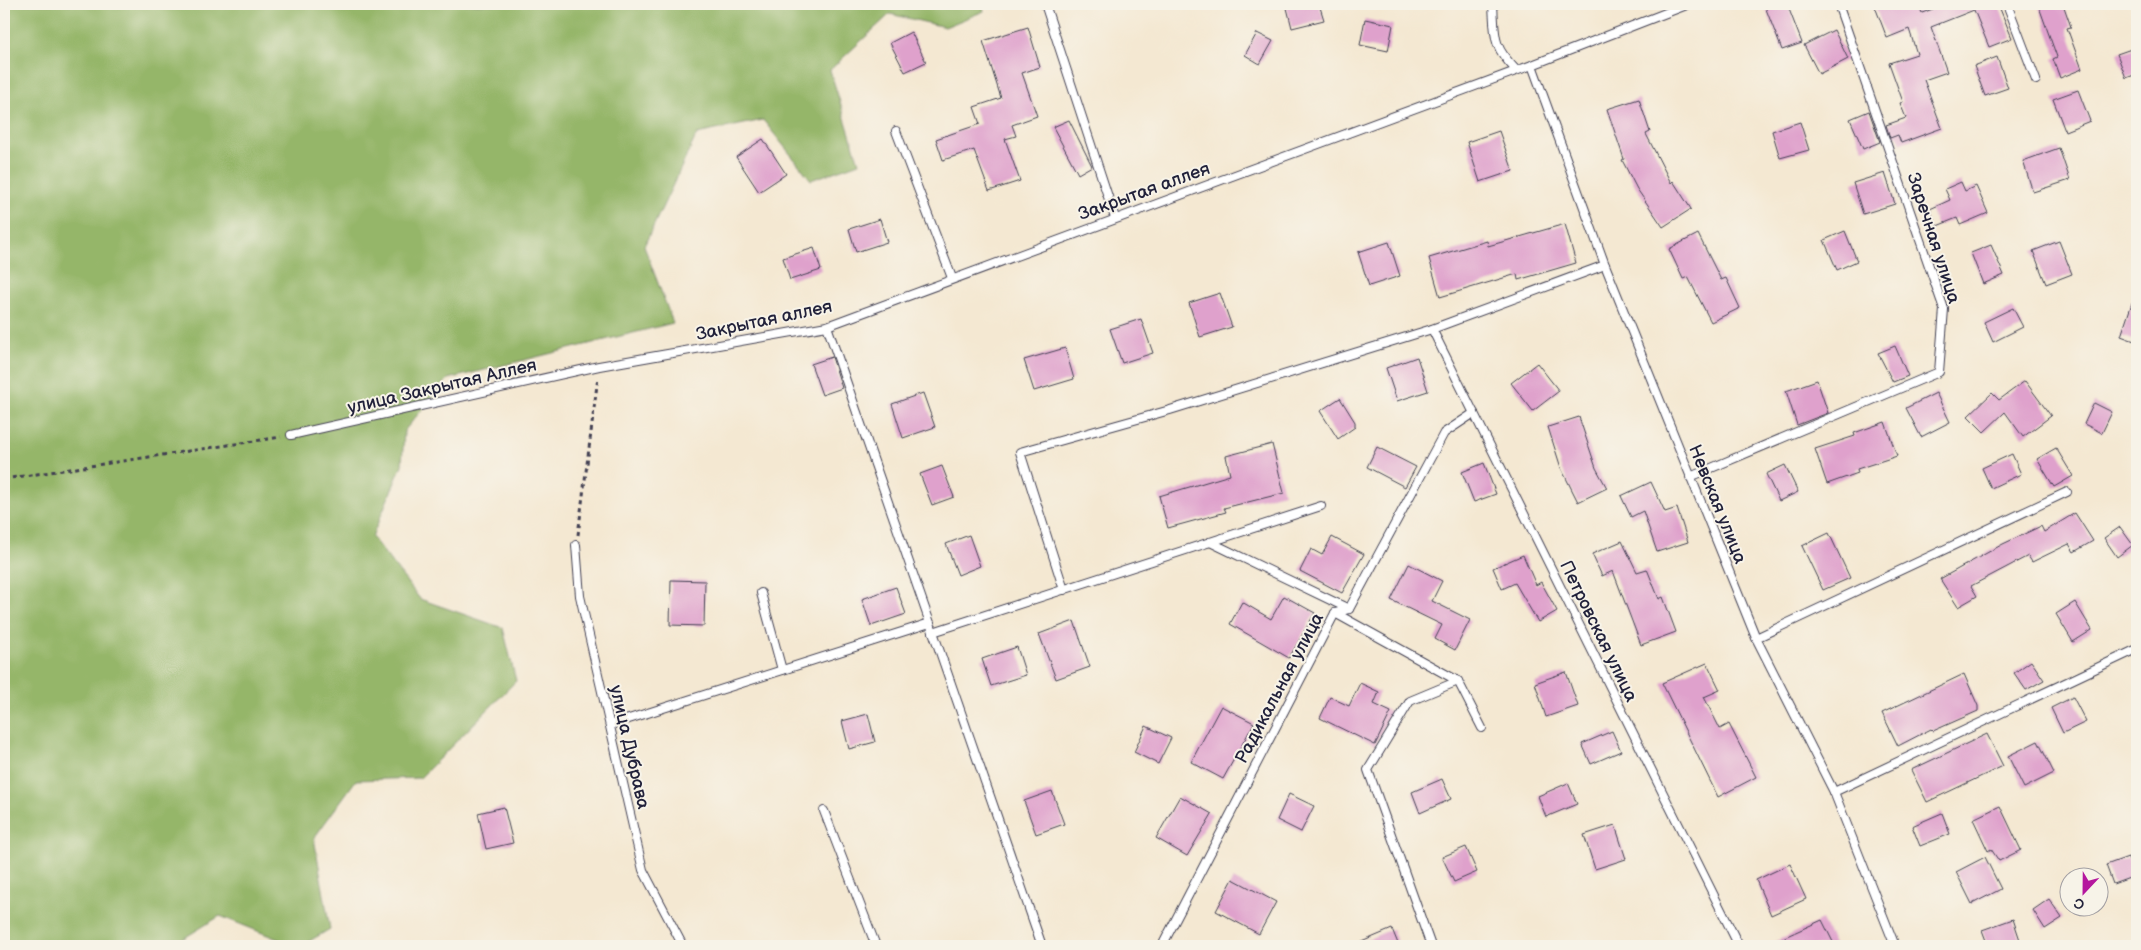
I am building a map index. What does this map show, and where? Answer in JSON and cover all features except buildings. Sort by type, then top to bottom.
[{"type":"lane","points":[[1045,4],[1115,218]]},
{"type":"lane","points":[[1493,4],[1495,42],[1504,57],[1516,70]]},
{"type":"lane","name":"Закрытая аллея","points":[[599,366],[827,326],[952,278],[1532,65],[1689,4]]},
{"type":"lane","name":"Заречная улица","points":[[1690,477],[1939,372],[1944,309],[1838,4]]},
{"type":"lane","points":[[2006,4],[2036,80]]},
{"type":"lane","name":"Невская улица","points":[[1532,65],[1605,265],[1756,638],[1834,792],[1895,946]]},
{"type":"lane","points":[[896,131],[952,278]]},
{"type":"lane","points":[[1064,590],[1020,452],[1170,410],[1432,329],[1605,265]]},
{"type":"lane","points":[[827,326],[1042,946]]},
{"type":"lane","name":"Петровская улица","points":[[1432,329],[1739,946]]},
{"type":"lane","name":"улица Закрытая Аллея","points":[[291,435],[599,366]]},
{"type":"lane","name":"Радикальная улица","points":[[1162,946],[1335,613],[1348,609],[1444,433],[1474,413]]},
{"type":"lane","points":[[1756,638],[2067,492]]},
{"type":"lane","points":[[933,632],[1321,506]]},
{"type":"lane","points":[[1210,542],[1348,609]]},
{"type":"lane","name":"улица Дубрава","points":[[576,545],[580,596],[643,870],[684,946]]},
{"type":"lane","points":[[760,593],[782,670]]},
{"type":"lane","points":[[1335,613],[1458,681],[1482,728]]},
{"type":"lane","points":[[610,725],[930,623]]},
{"type":"lane","points":[[1834,792],[2137,649]]},
{"type":"lane","points":[[1431,946],[1368,770],[1410,701],[1458,681]]},
{"type":"lane","points":[[824,811],[876,946]]},
{"type":"path","points":[[576,545],[599,366]]},
{"type":"path","points":[[4,479],[291,435]]},
{"type":"green space","points":[[4,4],[982,4],[984,11],[945,27],[890,14],[830,70],[859,163],[811,180],[763,120],[697,134],[644,246],[673,323],[448,379],[404,431],[402,465],[372,537],[420,599],[503,628],[516,681],[420,778],[356,780],[314,838],[330,929],[301,946],[295,946],[220,916],[171,946],[4,946]]}]
